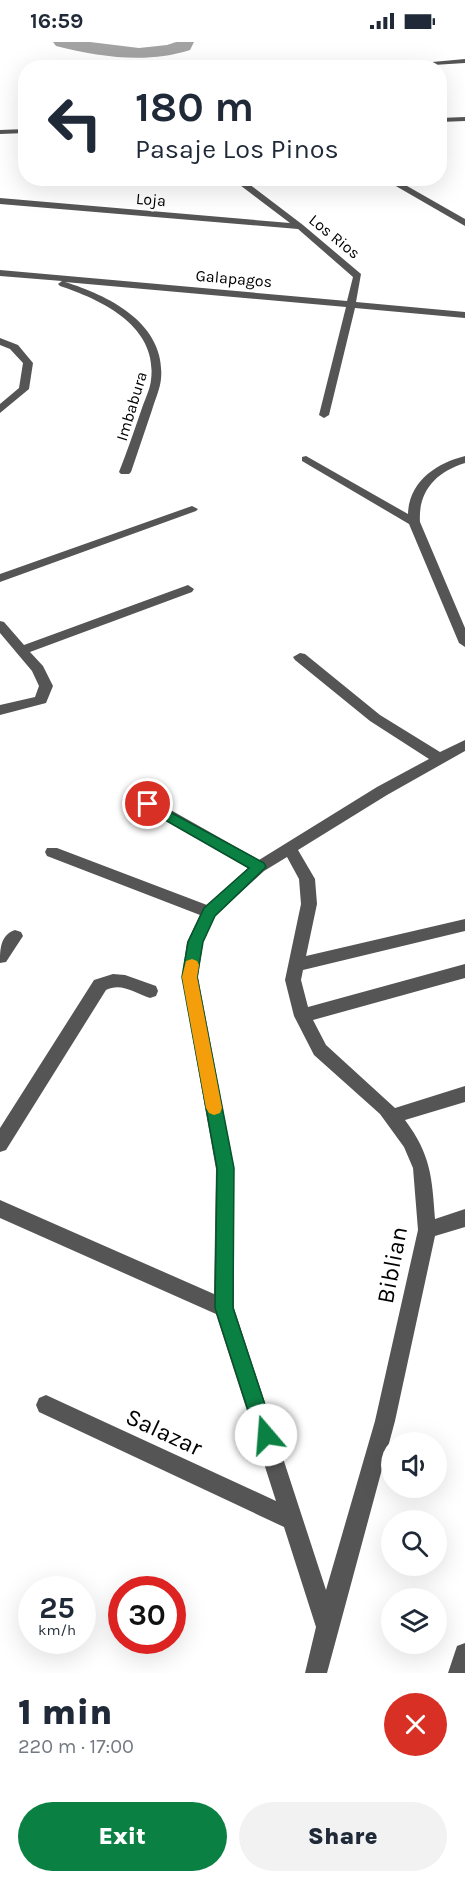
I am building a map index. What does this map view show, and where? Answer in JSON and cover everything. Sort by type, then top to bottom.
[{"type":"street","points":[[447,63],[465,61]]},
{"type":"street","points":[[447,120],[465,119]]},
{"type":"street","points":[[0,132],[18,131]]},
{"type":"street","name":"Los Rios","points":[[245,186],[357,273],[352,304],[324,415]]},
{"type":"street","points":[[400,186],[465,223]]},
{"type":"street","name":"Loja","points":[[0,201],[300,227]]},
{"type":"street","name":"Galapagos","points":[[0,273],[465,315]]},
{"type":"street","name":"Imbabura","points":[[34,275],[95,295],[135,322],[153,346],[158,370],[156,382],[125,472]]},
{"type":"street","points":[[0,341],[14,347],[28,363],[24,389],[0,410]]},
{"type":"street","points":[[306,459],[414,522]]},
{"type":"street","points":[[465,459],[449,463],[428,476],[417,494],[412,509],[414,522],[465,643]]},
{"type":"street","points":[[0,578],[192,508]]},
{"type":"street","points":[[22,650],[188,589]]},
{"type":"street","points":[[0,625],[38,669],[46,687],[41,700],[0,710]]},
{"type":"street","points":[[300,657],[375,718],[439,758]]},
{"type":"street","points":[[327,1627],[224,1308],[225,1168],[190,977],[195,942],[209,912],[259,867],[439,758],[465,745]]},
{"type":"street","points":[[148,804],[259,867]]},
{"type":"street","name":"Biblian","points":[[289,847],[307,879],[309,904],[293,980],[302,1016],[320,1050],[386,1109],[411,1142],[422,1168],[427,1230],[385,1421],[316,1673]]},
{"type":"street","points":[[52,852],[209,912]]},
{"type":"street","points":[[295,965],[465,925]]},
{"type":"street","points":[[0,957],[15,936]]},
{"type":"street","points":[[302,1016],[465,971]]},
{"type":"street","points":[[0,1144],[100,986],[110,979],[121,980],[150,991]]},
{"type":"street","points":[[391,1117],[465,1094]]},
{"type":"street","points":[[0,1209],[224,1308]]},
{"type":"street","points":[[427,1230],[465,1218]]},
{"type":"street","name":"Salazar","points":[[46,1405],[293,1520]]},
{"type":"street","points":[[459,1673],[465,1654]]},
{"type":"waterway","points":[[62,42],[139,53],[170,50],[184,46],[185,42]]},
{"type":"slow traffic","points":[[192,965],[190,977],[214,1108]]},
{"type":"route","points":[[148,804],[259,867],[209,912],[195,942],[190,977],[225,1168],[224,1308],[266,1435]]}]
